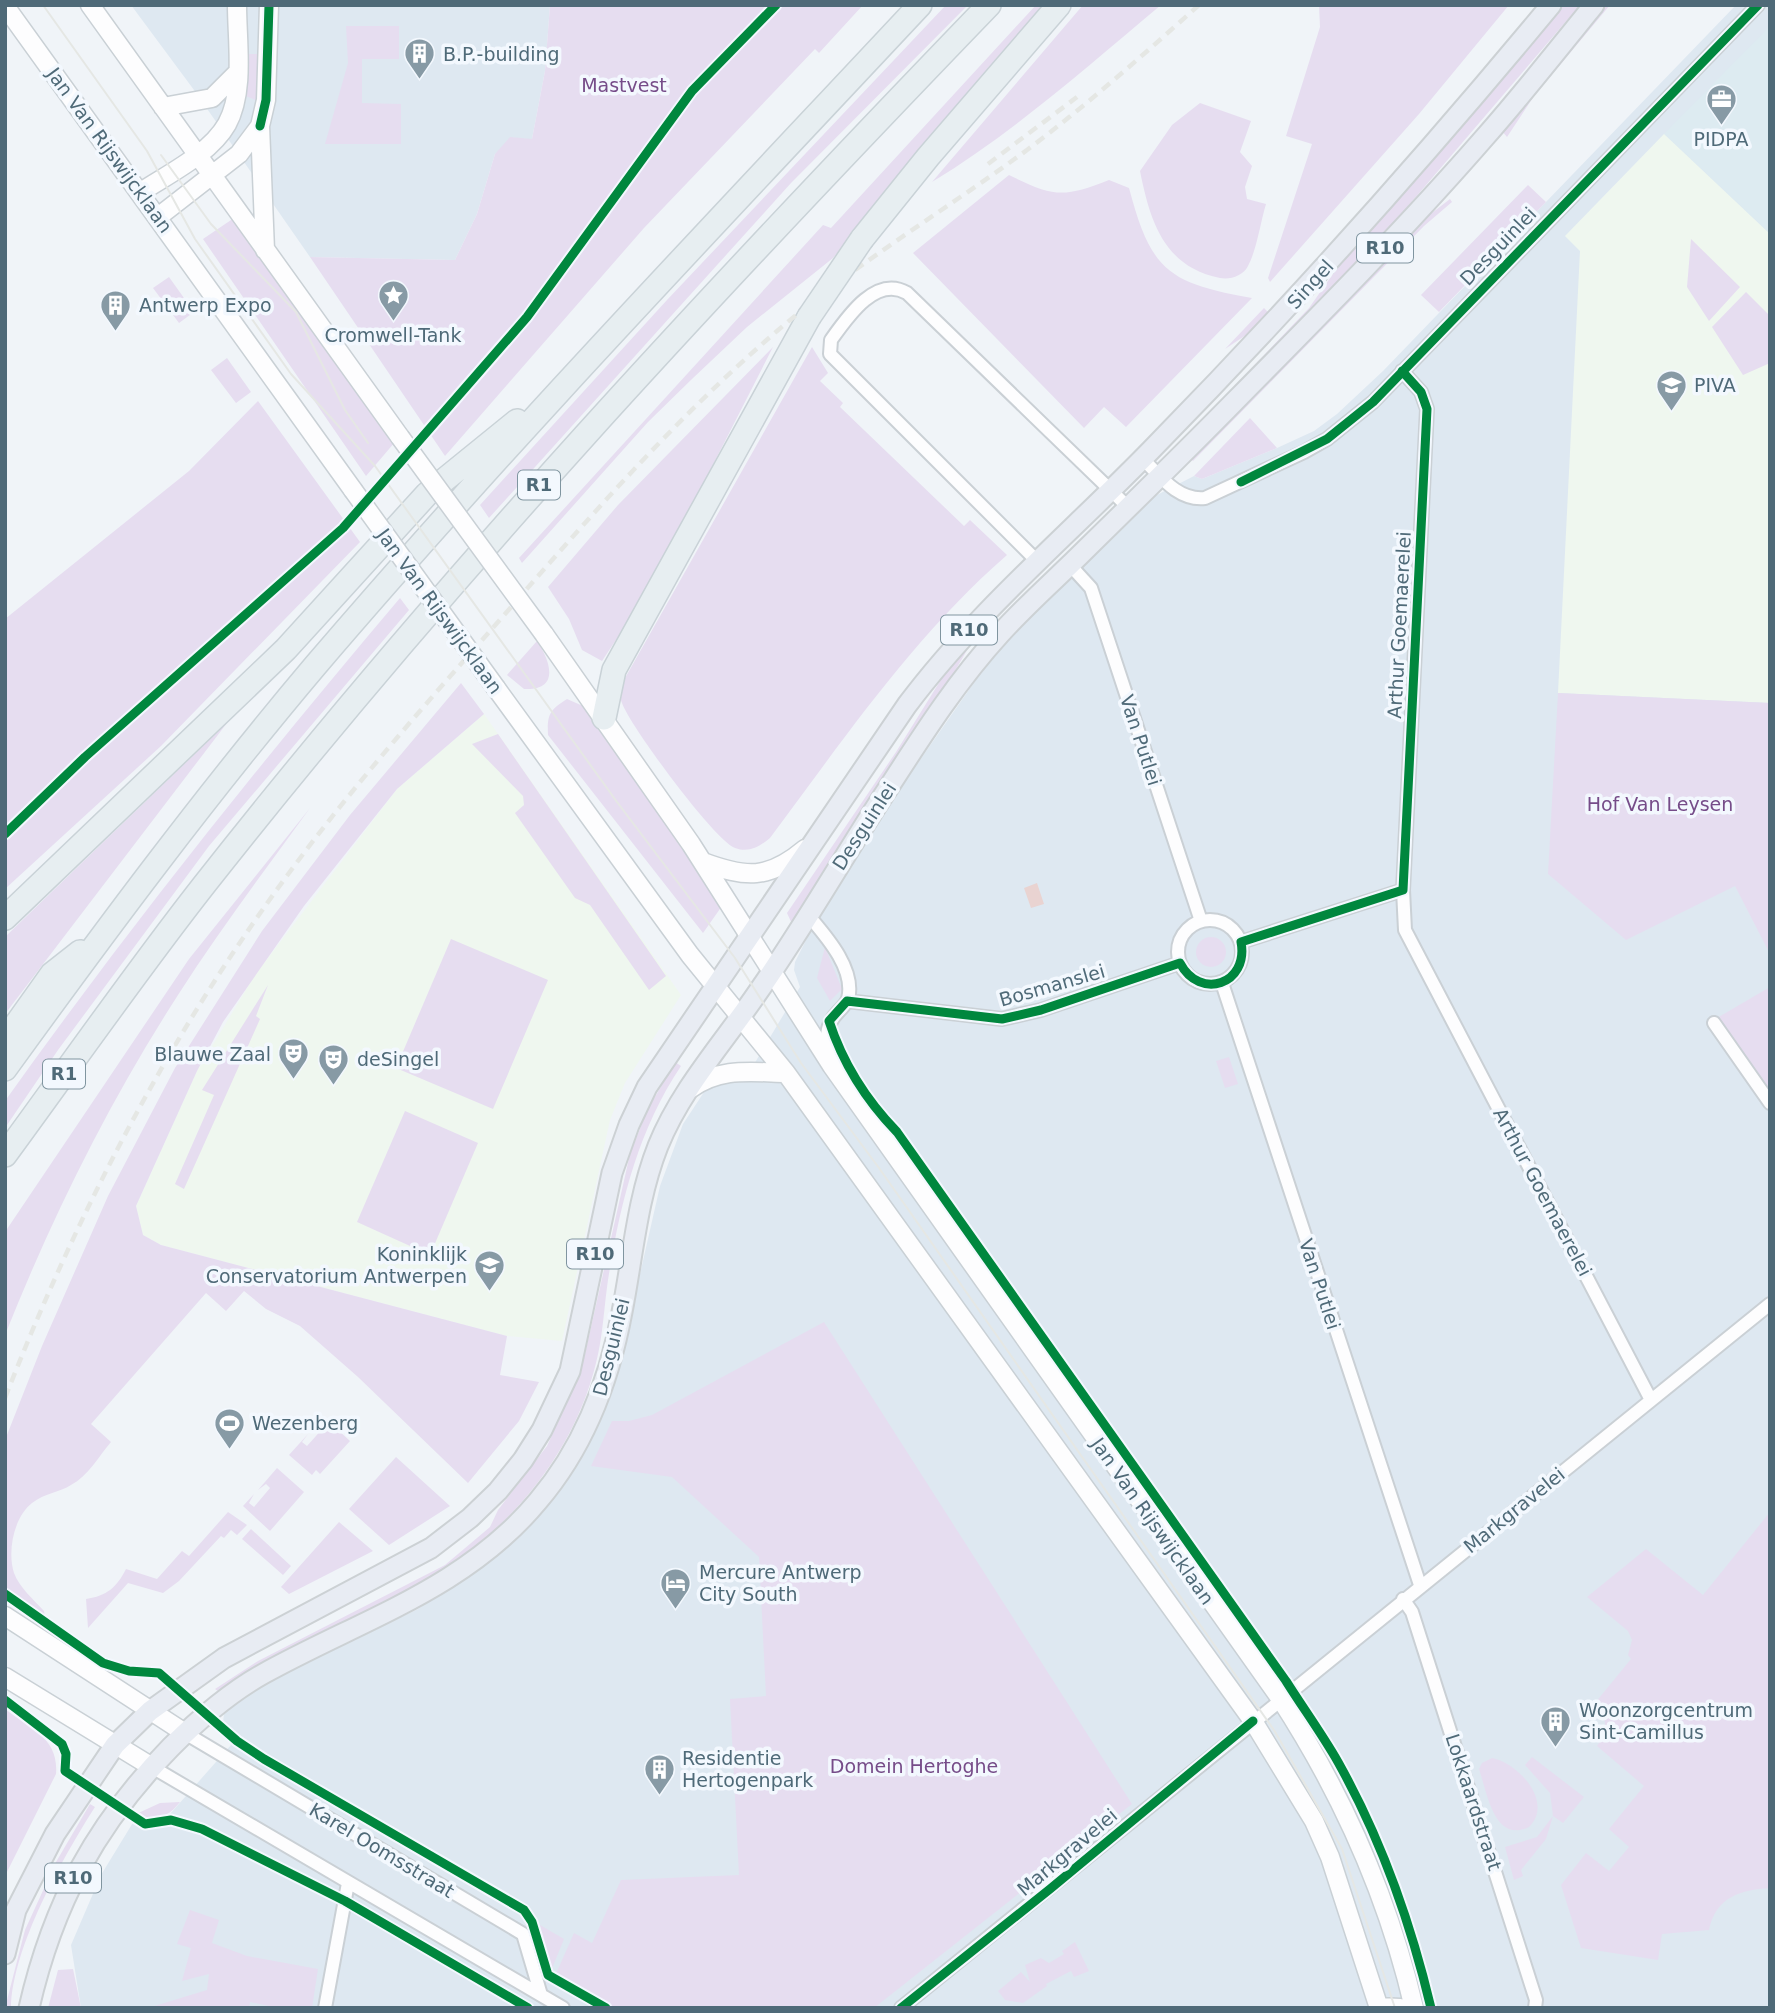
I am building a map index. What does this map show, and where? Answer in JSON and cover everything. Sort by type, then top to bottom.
[{"type":"highway","name":"R1","points":[[5,1069],[104,932],[314,668],[571,377],[920,5]]},
{"type":"highway","name":"R1","points":[[5,1155],[204,885],[435,605],[546,478],[784,218],[989,5]]},
{"type":"highway","points":[[604,719],[614,670],[809,317],[862,239],[928,157],[1059,5]]},
{"type":"highway","points":[[5,918],[286,649],[427,494],[571,377]]},
{"type":"highway","points":[[5,1040],[52,974],[104,932]]},
{"type":"main road","name":"Jan Van Rijswijcklaan","points":[[5,5],[603,838],[786,1073],[1253,1721],[1319,1833],[1342,1888],[1378,2008],[1415,2008],[1379,1889],[1360,1842],[1317,1755],[1280,1698],[832,1066],[702,862],[604,719],[90,5]]},
{"type":"main road","points":[[141,192],[196,154],[226,126],[235,104],[237,5]]},
{"type":"main road","points":[[265,250],[260,126],[266,100],[269,5]]},
{"type":"main road","name":"Singel","points":[[1112,489],[1302,293],[1461,113],[1551,5]]},
{"type":"main road","name":"Singel","points":[[1161,477],[1391,241],[1488,134],[1594,5]]},
{"type":"main road","points":[[163,107],[212,98],[236,74]]},
{"type":"main road","points":[[158,217],[239,154],[260,126]]},
{"type":"main road","name":"Desguinlei","points":[[29,2008],[38,1968],[79,1867],[118,1806],[185,1733],[214,1707],[264,1674],[417,1598],[458,1574],[510,1534],[564,1468],[587,1427],[603,1388],[622,1312],[646,1185],[657,1148],[688,1091],[741,1017],[886,791],[964,677],[1000,633],[1161,477]]},
{"type":"main road","name":"Desguinlei","points":[[5,1954],[16,1910],[55,1834],[115,1745],[150,1711],[224,1658],[431,1548],[471,1518],[523,1460],[549,1418],[570,1371],[612,1173],[629,1125],[647,1087],[810,844],[943,657],[1112,489]]},
{"type":"main road","name":"Desguinlei","points":[[702,862],[735,873],[756,875],[782,866],[810,844]]},
{"type":"main road","points":[[688,1091],[706,1077],[727,1072],[786,1073]]},
{"type":"main road","points":[[5,1616],[185,1733]]},
{"type":"main road","points":[[5,1677],[152,1767]]},
{"type":"main road","points":[[5,1927],[16,1910]]},
{"type":"street","name":"Desguinlei","points":[[1143,459],[1183,496],[1191,500],[1205,498],[1327,439],[1373,402],[1758,5]]},
{"type":"street","points":[[1038,562],[830,354],[831,340],[876,290],[891,288],[907,293],[1129,508]]},
{"type":"street","name":"Arthur Goemaerelei","points":[[1402,371],[1421,392],[1427,409],[1403,890],[1405,930],[1651,1400]]},
{"type":"street","name":"Van Putlei","points":[[1070,565],[1091,588],[1201,921]]},
{"type":"street","points":[[1241,942],[1403,890]]},
{"type":"street","points":[[808,915],[839,958],[846,978],[847,1001]]},
{"type":"street","points":[[1201,921],[1220,921],[1229,926],[1241,942],[1243,951],[1237,970],[1222,983],[1212,985],[1192,979],[1180,963],[1178,953],[1184,933],[1201,921]]},
{"type":"street","name":"Bosmanslei","points":[[847,1001],[1002,1019],[1027,1014],[1180,963]]},
{"type":"street","name":"Van Putlei","points":[[1222,983],[1420,1585]]},
{"type":"street","name":"Jan Van Rijswijcklaan","points":[[832,1066],[827,1029],[830,1021],[847,1001]]},
{"type":"street","points":[[1714,1024],[1770,1103]]},
{"type":"street","name":"Markgravelei","points":[[901,2008],[1050,1889],[1280,1698],[1770,1304]]},
{"type":"street","name":"Lokkaardstraat","points":[[1403,1599],[1412,1612],[1482,1826],[1536,2000],[1535,2008]]},
{"type":"street","name":"Karel Oomsstraat","points":[[185,1733],[523,1934],[541,1995]]},
{"type":"street","points":[[152,1767],[563,2008]]},
{"type":"street","points":[[325,2008],[348,1883]]},
{"type":"shaded area","points":[[131,5],[550,5],[545,71],[532,139],[495,154],[477,214],[455,260],[310,257],[194,90]]},
{"type":"shaded area","points":[[1736,5],[1770,5],[1770,2008],[81,2008],[71,1945],[101,1875],[137,1816],[154,1819],[170,1814],[231,1745],[222,1731],[224,1714],[229,1708],[250,1691],[418,1609],[497,1556],[529,1524],[630,1318],[660,1186],[683,1124],[710,1083],[747,1076],[800,987],[794,970],[795,962],[818,916],[864,840],[1001,644],[1151,498],[1194,476],[1202,479],[1277,448],[1314,431],[1337,414],[1383,371]]},
{"type":"shaded area","name":"PIDPA","points":[[1770,26],[1770,234],[1664,134]]},
{"type":"shaded area","name":"PIVA","points":[[1664,134],[1770,234],[1770,703],[1558,693],[1580,251],[1565,236]]},
{"type":"shaded area","points":[[484,714],[681,995],[625,1083],[610,1120],[562,1341],[507,1336],[161,1245],[143,1235],[136,1206],[197,1071],[255,975],[397,789]]},
{"type":"shaded area","points":[[1037,883],[1044,904],[1031,908],[1024,888]]},
{"type":"green space","name":"Mastvest","points":[[550,5],[863,5],[819,53],[815,49],[644,228],[445,456],[310,257],[455,260],[477,214],[495,154],[510,137],[532,139],[545,71]]},
{"type":"green space","points":[[946,5],[968,5],[791,183],[489,518],[480,505],[667,300]]},
{"type":"green space","points":[[1036,5],[1047,5],[922,148],[833,258],[747,327],[648,422],[522,563],[519,558],[823,225],[831,228]]},
{"type":"green space","points":[[1083,5],[1161,5],[1021,120],[932,182]]},
{"type":"green space","points":[[1319,5],[1509,5],[1419,114],[1270,282],[1268,278],[1312,144],[1286,136],[1320,27]]},
{"type":"green space","points":[[1562,5],[1580,5],[1379,240],[1182,441],[1309,308],[1335,271]]},
{"type":"green space","points":[[1605,5],[1610,5],[1534,96],[1507,137],[1502,131]]},
{"type":"green space","points":[[346,26],[399,26],[399,59],[362,59],[362,103],[401,104],[401,144],[325,144],[348,63]]},
{"type":"green space","points":[[249,54],[261,54],[258,101],[246,96]]},
{"type":"green space","points":[[1200,103],[1251,121],[1240,152],[1252,166],[1245,187],[1247,199],[1266,204],[1248,266],[1240,275],[1232,278],[1220,278],[1201,272],[1185,264],[1173,252],[1155,224],[1140,171],[1172,125]]},
{"type":"green space","points":[[1009,175],[1048,191],[1069,192],[1109,180],[1129,188],[1146,238],[1155,255],[1167,268],[1200,286],[1252,298],[1126,427],[1104,407],[1084,428],[913,253]]},
{"type":"green space","points":[[1528,185],[1546,202],[1439,312],[1421,295]]},
{"type":"green space","points":[[1450,199],[1452,202],[1424,226],[1193,461],[1191,459],[1428,216]]},
{"type":"green space","points":[[234,218],[395,442],[366,476],[203,239]]},
{"type":"green space","points":[[1691,239],[1740,287],[1709,321],[1687,287]]},
{"type":"green space","points":[[169,277],[194,312],[179,323],[153,288]]},
{"type":"green space","points":[[1746,292],[1770,316],[1770,363],[1743,375],[1712,327]]},
{"type":"green space","points":[[1264,308],[1269,313],[1252,331],[1225,349]]},
{"type":"green space","points":[[773,347],[649,590],[602,661],[582,650],[569,619],[548,587],[618,505]]},
{"type":"green space","points":[[812,347],[828,373],[820,381],[843,403],[840,407],[964,526],[970,520],[1007,555],[910,654],[770,838],[745,850],[735,848],[725,841],[674,782],[628,716],[621,701],[620,687]]},
{"type":"green space","points":[[227,358],[251,392],[236,403],[211,370]]},
{"type":"green space","points":[[258,401],[360,542],[161,746],[5,889],[5,619],[189,471]]},
{"type":"green space","points":[[1250,418],[1277,448],[1202,479],[1194,476]]},
{"type":"green space","points":[[400,598],[409,610],[209,846],[58,1050],[5,1128],[5,1101],[52,1036],[148,908],[247,783]]},
{"type":"green space","points":[[974,638],[940,697],[826,866],[792,924],[787,913],[896,752],[952,662]]},
{"type":"green space","points":[[537,641],[546,657],[548,680],[536,688],[524,689],[507,675]]},
{"type":"green space","points":[[461,683],[484,714],[397,789],[304,906],[223,1022],[197,1071],[136,1206],[143,1235],[161,1245],[507,1336],[500,1375],[539,1382],[519,1421],[468,1483],[358,1377],[300,1326],[266,1309],[244,1291],[226,1311],[206,1293],[91,1424],[111,1442],[93,1465],[71,1485],[32,1503],[21,1517],[12,1545],[14,1573],[23,1588],[44,1611],[45,1618],[5,1587],[5,1440],[42,1346],[108,1196],[175,1068],[262,931],[350,815]]},
{"type":"green space","name":"Hof Van Leysen","points":[[1558,693],[1770,703],[1770,954],[1735,886],[1626,940],[1548,874]]},
{"type":"green space","points":[[567,699],[583,706],[722,906],[703,933],[548,735],[551,713]]},
{"type":"green space","points":[[227,723],[5,1014],[5,937]]},
{"type":"green space","points":[[498,734],[666,976],[649,990],[590,905],[575,898],[515,813],[524,805],[523,796],[472,744]]},
{"type":"green space","points":[[310,808],[194,971],[128,1077],[62,1204],[5,1335],[5,1232],[189,959]]},
{"type":"green space","points":[[1211,937],[1222,941],[1226,952],[1222,963],[1211,967],[1200,963],[1196,952],[1200,941]]},
{"type":"green space","points":[[451,939],[548,980],[493,1109],[396,1068]]},
{"type":"green space","points":[[825,947],[842,989],[830,1001],[817,978]]},
{"type":"green space","points":[[268,985],[256,1016],[260,1019],[184,1189],[175,1184],[214,1095],[202,1090]]},
{"type":"green space","points":[[1770,987],[1770,1093],[1717,1018]]},
{"type":"green space","points":[[1229,1057],[1238,1084],[1225,1088],[1216,1061]]},
{"type":"green space","points":[[675,1062],[681,1066],[653,1116],[625,1196],[608,1280],[596,1363],[585,1398],[552,1463],[505,1520],[449,1566],[394,1598],[266,1661],[218,1691],[215,1689],[258,1661],[445,1565],[490,1527],[498,1510],[547,1446],[574,1387],[585,1354],[630,1154],[647,1111]]},
{"type":"green space","points":[[405,1111],[478,1143],[430,1255],[357,1222]]},
{"type":"green space","name":"Domein Hertoghe","points":[[824,1322],[1132,1804],[874,2008],[616,2008],[555,1976],[574,1933],[592,1943],[621,1880],[739,1875],[730,1699],[766,1696],[759,1557],[672,1477],[591,1466],[612,1421],[629,1421],[652,1415]]},
{"type":"green space","points":[[323,1416],[350,1441],[320,1474],[316,1470],[312,1475],[289,1455],[308,1434],[302,1442],[307,1446],[324,1427],[319,1423],[312,1429]]},
{"type":"green space","points":[[396,1457],[450,1506],[389,1545],[349,1509]]},
{"type":"green space","points":[[277,1468],[304,1492],[270,1531],[243,1506],[254,1494],[249,1503],[254,1507],[270,1488],[266,1484],[258,1490]]},
{"type":"green space","points":[[228,1512],[247,1525],[237,1535],[231,1530],[224,1538],[221,1536],[179,1581],[163,1593],[128,1583],[88,1628],[86,1599],[100,1596],[110,1590],[126,1569],[157,1579],[182,1551],[189,1556]]},
{"type":"green space","points":[[1770,1512],[1770,1888],[1731,1897],[1717,1910],[1709,1930],[1662,1934],[1658,1960],[1581,1948],[1561,1885],[1586,1853],[1609,1871],[1629,1847],[1609,1829],[1644,1786],[1597,1746],[1605,1724],[1595,1703],[1631,1659],[1628,1655],[1632,1640],[1628,1631],[1587,1597],[1646,1549],[1703,1595]]},
{"type":"green space","points":[[339,1522],[373,1551],[289,1594],[281,1587]]},
{"type":"green space","points":[[251,1529],[291,1566],[283,1575],[242,1539]]},
{"type":"green space","points":[[5,1709],[48,1743],[56,1762],[56,1774],[5,1876]]},
{"type":"green space","points":[[1532,1757],[1584,1797],[1563,1823],[1553,1816],[1550,1793],[1525,1765]]},
{"type":"green space","points":[[1492,1758],[1512,1767],[1529,1784],[1535,1795],[1538,1806],[1536,1817],[1529,1827],[1517,1830],[1508,1828],[1494,1813],[1479,1769],[1482,1763]]},
{"type":"green space","points":[[180,1802],[171,1812],[160,1817],[134,1815],[160,1803]]},
{"type":"green space","points":[[90,1804],[95,1807],[41,1904],[20,1958],[11,2008],[5,2008],[25,1930],[56,1862]]},
{"type":"green space","points":[[1553,1816],[1546,1839],[1521,1870],[1523,1876],[1514,1880],[1505,1847],[1537,1837]]},
{"type":"green space","points":[[190,1910],[219,1920],[212,1943],[247,1956],[318,1969],[312,2008],[278,2008],[250,2002],[249,2008],[148,2008],[207,1990],[209,1974],[182,1981],[191,1948],[177,1944]]},
{"type":"green space","points":[[540,1925],[564,1939],[551,1971]]},
{"type":"green space","points":[[1075,1942],[1089,1971],[1074,1977],[1071,1971],[1046,1984],[1047,1986],[1023,2003],[1005,2000],[998,1991],[1021,1972],[1030,1982],[1025,1965],[1041,1958],[1049,1963],[1064,1954],[1062,1951]]},
{"type":"green space","points":[[73,1969],[81,2008],[48,2008],[58,1970]]},
{"type":"tram line","points":[[43,5],[147,151],[195,239],[291,374],[375,466],[617,802],[735,958],[801,1063],[879,1168],[1274,1730],[1342,1849],[1395,2008]]},
{"type":"tram line","points":[[161,155],[211,224],[296,312],[345,410],[368,443]]},
{"type":"railway","points":[[5,1398],[63,1260],[166,1061],[246,934],[314,839],[367,773],[602,504],[670,432],[740,364],[837,283],[1049,133],[1199,5]]},
{"type":"railway","points":[[988,164],[1077,97]]},
{"type":"cycle path","points":[[260,126],[266,100],[269,5]]},
{"type":"cycle path","points":[[5,834],[85,757],[343,528],[527,317],[692,91],[776,5]]},
{"type":"cycle path","points":[[1241,482],[1327,439],[1373,402],[1758,5]]},
{"type":"cycle path","points":[[1402,371],[1421,392],[1427,409],[1403,890],[1241,942],[1238,968],[1221,982],[1199,982],[1189,975],[1180,963],[1041,1010],[1002,1019],[847,1001],[829,1021],[848,1067],[866,1094],[897,1132],[1286,1681],[1332,1752],[1367,1820],[1393,1882],[1431,2008]]},
{"type":"cycle path","points":[[5,1594],[103,1663],[129,1671],[159,1673],[237,1741],[264,1759],[524,1910],[532,1922],[548,1975],[606,2008]]},
{"type":"cycle path","points":[[5,1700],[62,1744],[66,1754],[65,1771],[145,1824],[171,1820],[202,1829],[345,1901],[528,2008]]},
{"type":"cycle path","points":[[901,2008],[1253,1721]]},
{"type":"place","name":"B.P.-building","points":[[420,81]]},
{"type":"place","name":"PIDPA","points":[[1721,127]]},
{"type":"place","name":"Cromwell-Tank","points":[[393,323]]},
{"type":"place","name":"Antwerp Expo","points":[[116,332]]},
{"type":"place","name":"PIVA","points":[[1671,412]]},
{"type":"place","name":"Blauwe Zaal","points":[[294,1081]]},
{"type":"place","name":"deSingel","points":[[334,1086]]},
{"type":"place","name":"Koninklijk Conservatorium Antwerpen","points":[[490,1292]]},
{"type":"place","name":"Wezenberg","points":[[229,1450]]},
{"type":"place","name":"Mercure Antwerp City South","points":[[676,1610]]},
{"type":"place","name":"Woonzorgcentrum Sint-Camillus","points":[[1556,1748]]},
{"type":"place","name":"Residentie Hertogenpark","points":[[659,1796]]}]
